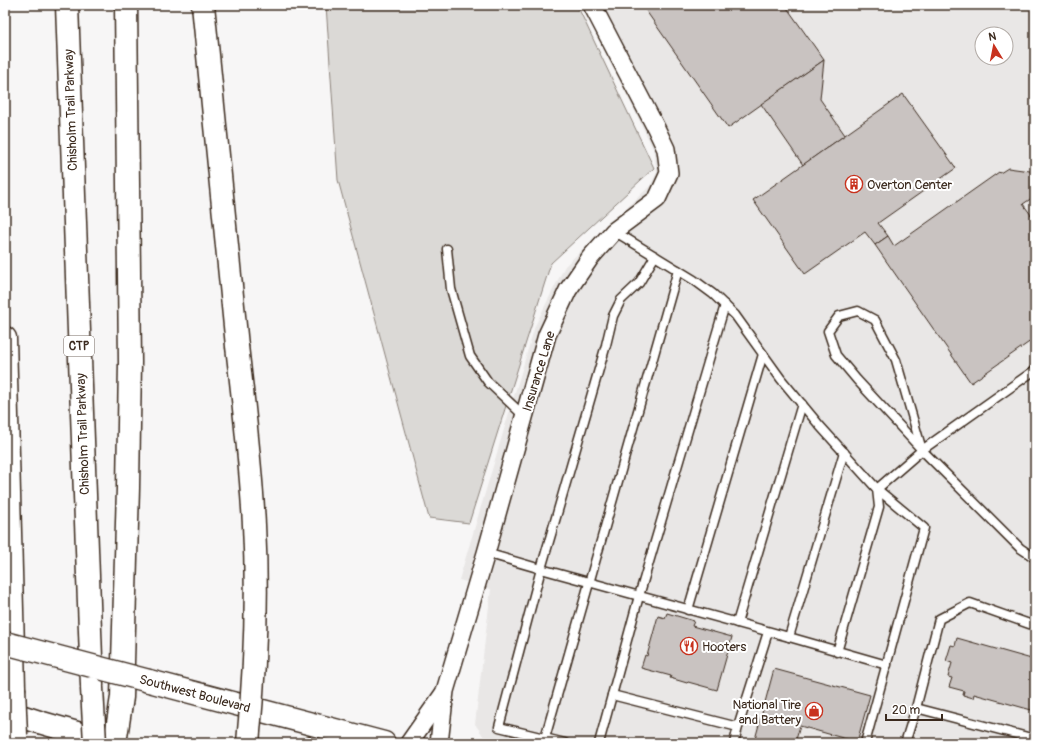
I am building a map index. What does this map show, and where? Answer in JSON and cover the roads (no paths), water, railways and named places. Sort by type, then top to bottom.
[{"type":"main road","name":"Chisholm Trail Parkway","points":[[67,5],[95,743]]},
{"type":"main road","points":[[115,743],[122,697],[130,362],[126,5]]},
{"type":"main road","points":[[203,5],[248,448],[254,525],[256,584],[255,640],[253,696],[248,743]]},
{"type":"main road","points":[[5,338],[14,688],[17,743]]},
{"type":"main road","name":"Southwest Boulevard","points":[[5,643],[384,743]]},
{"type":"main road","points":[[5,711],[112,743]]},
{"type":"street","name":"Insurance Lane","points":[[440,743],[446,692],[547,335],[568,290],[590,258],[614,231],[657,199],[669,173],[666,149],[592,5]]},
{"type":"street","name":"Insurance Lane","points":[[409,743],[446,692]]},
{"type":"lane","points":[[614,231],[694,280],[725,305],[735,315],[781,379],[877,489],[924,528],[865,743]]},
{"type":"lane","points":[[448,249],[451,289],[470,356],[488,382],[524,416]]},
{"type":"lane","points":[[565,743],[499,727],[541,569],[606,346],[613,316],[621,300],[639,283],[655,256]]},
{"type":"lane","points":[[545,738],[678,270]]},
{"type":"lane","points":[[599,743],[639,596],[725,305]]},
{"type":"lane","points":[[922,450],[896,360],[875,320],[858,311],[839,316],[828,331],[836,356],[922,450],[1020,548],[1035,558]]},
{"type":"lane","points":[[688,610],[763,354]]},
{"type":"lane","points":[[877,489],[922,450],[1035,370]]},
{"type":"lane","points":[[737,623],[802,404]]},
{"type":"lane","points":[[789,637],[844,452]]},
{"type":"lane","points":[[877,489],[879,507]]},
{"type":"lane","points":[[837,652],[879,507],[886,496]]},
{"type":"lane","points":[[486,553],[887,665]]},
{"type":"lane","points":[[904,743],[916,708],[939,619],[970,604],[1035,626]]},
{"type":"lane","points":[[734,743],[768,632]]},
{"type":"lane","points":[[612,695],[738,727]]},
{"type":"lane","points":[[916,708],[1035,739]]},
{"type":"place","name":"Overton Center","points":[[854,184]]},
{"type":"place","name":"Hooters","points":[[689,646]]},
{"type":"place","name":"National Tire and Battery","points":[[814,711]]}]
